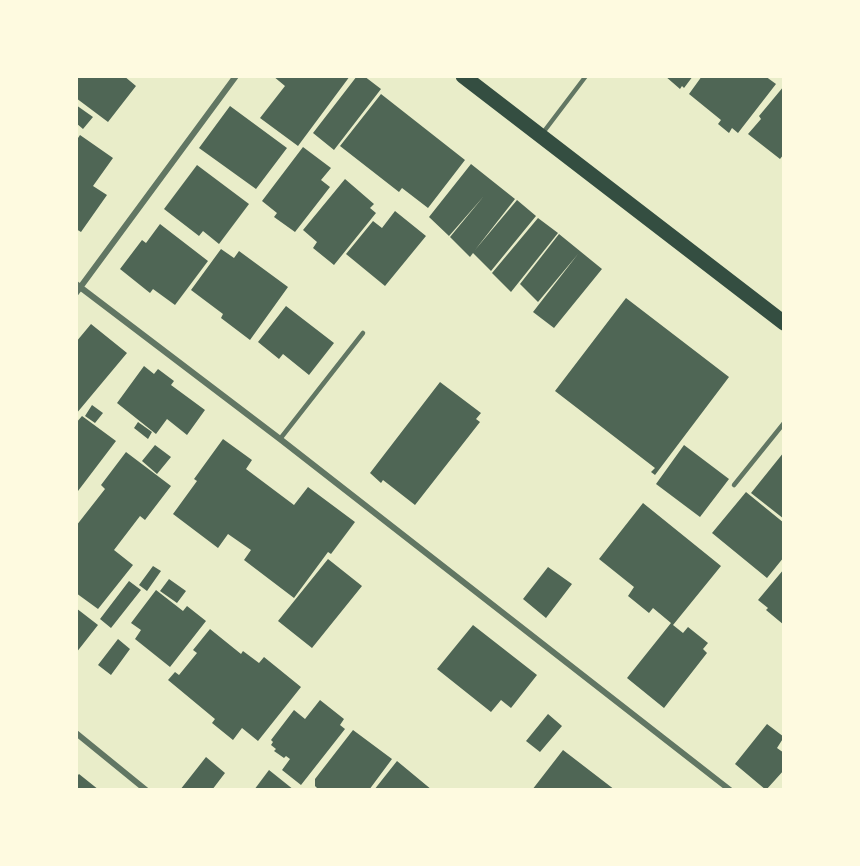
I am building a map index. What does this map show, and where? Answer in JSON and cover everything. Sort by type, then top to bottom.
[{"type":"main road","points":[[463,76],[783,323]]},
{"type":"street","points":[[236,76],[78,288],[280,439],[730,789]]},
{"type":"street","points":[[76,733],[146,789]]},
{"type":"lane","points":[[540,136],[586,76]]},
{"type":"lane","points":[[280,439],[363,333]]},
{"type":"lane","points":[[734,485],[783,423]]},
{"type":"building","points":[[76,76],[124,76],[136,86],[108,122],[76,98]]},
{"type":"building","points":[[273,76],[350,76],[298,146],[260,118],[285,86]]},
{"type":"building","points":[[357,76],[364,76],[381,89],[334,150],[313,133]]},
{"type":"building","points":[[665,76],[693,76],[684,88],[682,86],[680,89]]},
{"type":"building","points":[[702,76],[765,76],[776,84],[738,133],[732,128],[729,133],[718,124],[721,120],[689,94]]},
{"type":"building","points":[[784,86],[784,154],[780,159],[748,134],[761,119],[759,116]]},
{"type":"building","points":[[381,94],[465,160],[428,208],[402,188],[399,192],[340,146]]},
{"type":"building","points":[[76,105],[93,117],[83,129],[76,123]]},
{"type":"building","points":[[230,106],[287,148],[256,189],[199,148]]},
{"type":"building","points":[[80,135],[113,158],[93,186],[107,195],[81,232],[76,229],[76,141]]},
{"type":"building","points":[[303,147],[331,168],[321,180],[330,187],[295,232],[274,217],[277,213],[262,201]]},
{"type":"building","points":[[471,164],[515,199],[475,250],[517,200],[536,216],[491,271],[473,253],[470,257],[450,237],[484,196],[449,236],[429,217]]},
{"type":"building","points":[[197,165],[249,204],[219,244],[203,231],[199,236],[164,209]]},
{"type":"building","points":[[345,179],[374,204],[370,208],[376,213],[334,265],[313,248],[317,242],[303,230]]},
{"type":"building","points":[[395,211],[426,236],[385,286],[346,254],[373,221],[382,228]]},
{"type":"building","points":[[538,218],[558,233],[511,292],[492,273]]},
{"type":"building","points":[[160,224],[208,261],[175,305],[153,289],[150,293],[120,269],[142,240],[146,243]]},
{"type":"building","points":[[559,234],[602,269],[554,328],[533,312],[578,254],[538,302],[520,284]]},
{"type":"building","points":[[221,249],[234,258],[239,251],[288,287],[250,340],[221,318],[223,314],[191,290]]},
{"type":"building","points":[[626,298],[729,377],[655,475],[651,472],[655,468],[555,391]]},
{"type":"building","points":[[286,306],[334,343],[309,375],[283,354],[279,359],[258,342]]},
{"type":"building","points":[[91,324],[127,353],[76,414],[76,342]]},
{"type":"building","points":[[144,366],[154,374],[158,369],[174,381],[171,385],[205,410],[187,435],[167,419],[156,434],[117,403]]},
{"type":"building","points":[[440,382],[481,413],[476,419],[480,422],[415,505],[383,480],[381,483],[370,473]]},
{"type":"building","points":[[92,405],[103,413],[95,423],[85,416]]},
{"type":"building","points":[[82,416],[116,441],[78,491],[76,423]]},
{"type":"building","points":[[138,422],[152,432],[148,439],[134,428]]},
{"type":"building","points":[[223,439],[252,460],[246,469],[294,505],[308,487],[355,522],[331,554],[328,552],[294,598],[244,560],[251,550],[228,534],[218,548],[173,514],[197,481],[194,479]]},
{"type":"building","points":[[155,445],[171,457],[157,474],[142,461]]},
{"type":"building","points":[[684,445],[729,479],[700,517],[656,484]]},
{"type":"building","points":[[126,452],[171,486],[145,520],[140,516],[114,550],[133,565],[98,609],[76,593],[76,526],[105,489],[101,485]]},
{"type":"building","points":[[784,452],[784,519],[751,493]]},
{"type":"building","points":[[746,492],[784,523],[784,557],[767,578],[712,533]]},
{"type":"building","points":[[643,503],[721,566],[673,625],[683,633],[688,627],[708,643],[703,649],[707,653],[664,708],[627,678],[671,623],[653,608],[649,613],[628,596],[634,587],[599,559]]},
{"type":"building","points":[[328,559],[362,586],[312,648],[278,621]]},
{"type":"building","points":[[153,566],[161,571],[147,591],[139,585]]},
{"type":"building","points":[[548,567],[572,584],[546,618],[523,599]]},
{"type":"building","points":[[784,569],[784,625],[758,600]]},
{"type":"building","points":[[169,579],[186,591],[177,603],[160,591]]},
{"type":"building","points":[[129,581],[141,590],[111,628],[100,619]]},
{"type":"building","points":[[156,590],[183,611],[187,606],[206,621],[170,667],[135,639],[141,630],[131,623]]},
{"type":"building","points":[[76,608],[98,625],[76,653]]},
{"type":"building","points":[[473,625],[537,675],[511,708],[501,700],[491,712],[437,669]]},
{"type":"building","points":[[210,629],[241,654],[243,651],[259,663],[264,657],[301,687],[258,741],[242,728],[233,740],[212,723],[215,719],[168,680],[175,672],[179,675],[197,653],[193,650]]},
{"type":"building","points":[[118,639],[130,649],[111,675],[98,665]]},
{"type":"building","points":[[320,700],[344,719],[340,725],[345,729],[301,785],[282,770],[290,759],[274,751],[276,749],[271,745],[273,742],[271,740],[294,710],[305,719]]},
{"type":"building","points":[[548,714],[562,726],[540,752],[526,741]]},
{"type":"building","points":[[767,724],[784,737],[777,748],[784,753],[784,770],[766,790],[735,764]]},
{"type":"building","points":[[353,730],[392,759],[369,790],[319,790],[315,786],[315,779]]},
{"type":"building","points":[[563,750],[615,790],[532,790]]},
{"type":"building","points":[[206,757],[225,773],[212,790],[180,790]]},
{"type":"building","points":[[397,761],[432,790],[374,790]]},
{"type":"building","points":[[269,770],[294,790],[254,790]]},
{"type":"building","points":[[79,774],[99,790],[76,790],[76,777]]}]
